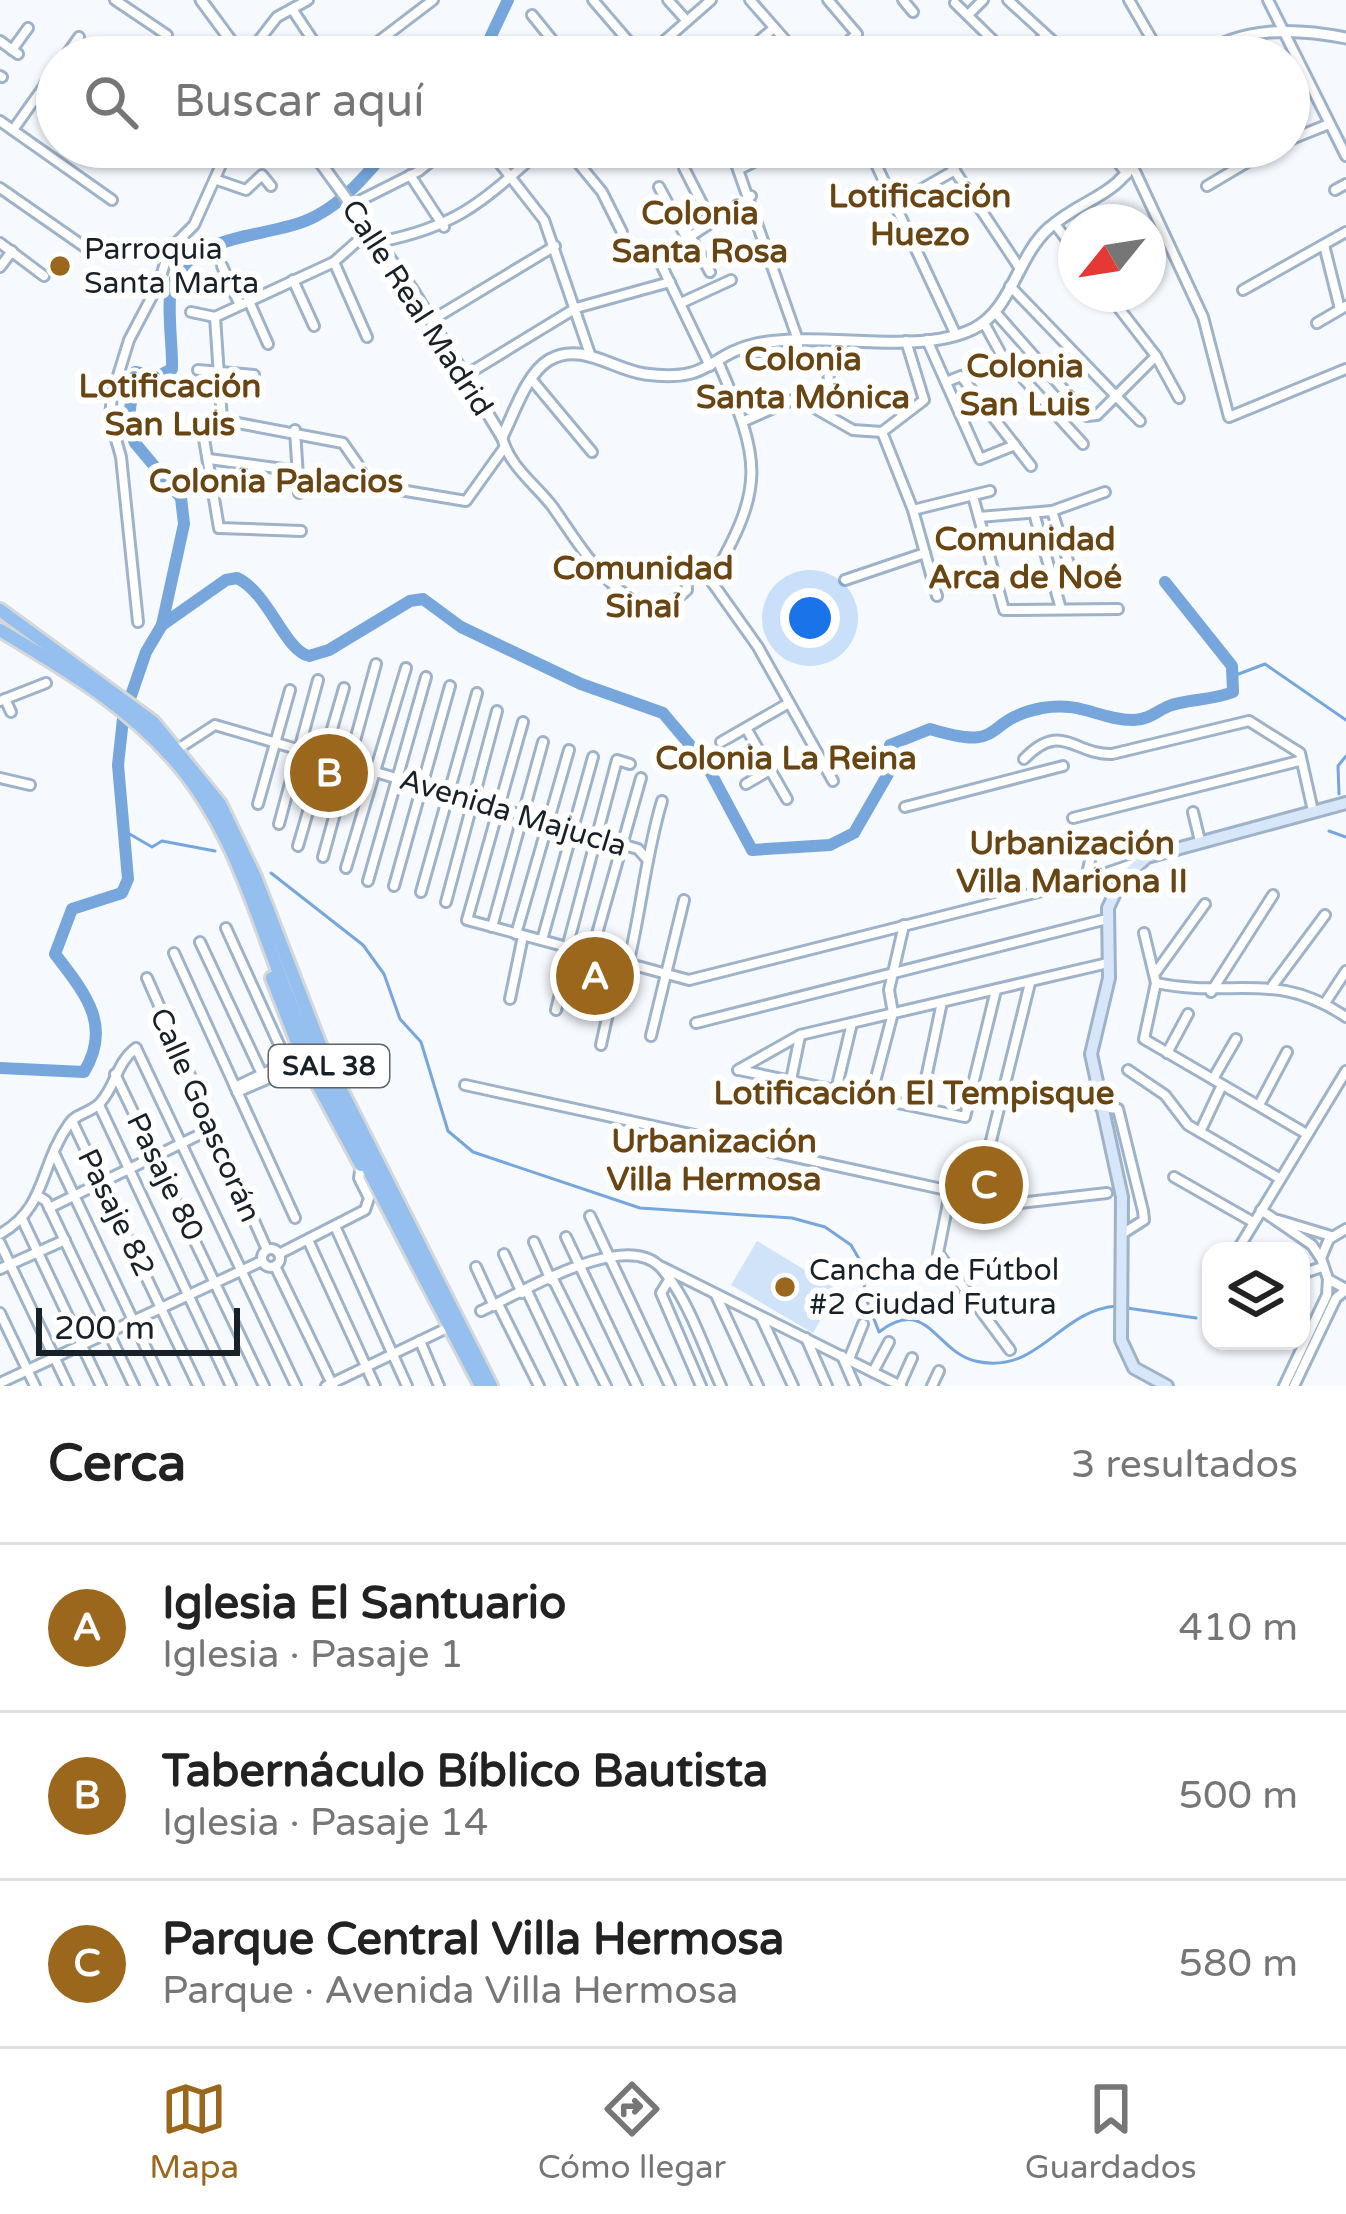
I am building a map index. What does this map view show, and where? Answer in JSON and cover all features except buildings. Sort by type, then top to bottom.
[{"type":"highway","name":"SAL 38","points":[[0,610],[173,749],[237,837],[325,1058],[491,1386]]},
{"type":"highway","name":"SAL 38","points":[[0,630],[75,669]]},
{"type":"highway","name":"SAL 38","points":[[173,749],[215,816],[297,1020],[481,1386]]},
{"type":"highway","points":[[259,918],[272,976],[303,1059],[361,1166],[387,1202]]},
{"type":"main road","points":[[1167,1386],[1130,1361],[1121,1340],[1122,1197],[1091,1054],[1108,963],[1107,919],[1113,896],[1140,861],[1346,803]]},
{"type":"street","points":[[116,0],[167,34]]},
{"type":"street","points":[[201,0],[228,36]]},
{"type":"street","points":[[262,36],[278,17],[308,0]]},
{"type":"street","points":[[386,36],[433,0]]},
{"type":"street","points":[[592,0],[625,36]]},
{"type":"street","points":[[668,0],[687,21]]},
{"type":"street","points":[[669,36],[711,0]]},
{"type":"street","points":[[750,0],[781,36]]},
{"type":"street","points":[[828,0],[855,36]]},
{"type":"street","points":[[903,0],[913,12]]},
{"type":"street","points":[[968,15],[983,0]]},
{"type":"street","points":[[1008,0],[1046,35]]},
{"type":"street","points":[[1129,0],[1150,36]]},
{"type":"street","points":[[1268,0],[1285,36]]},
{"type":"street","points":[[955,3],[991,36]]},
{"type":"street","points":[[292,9],[310,36]]},
{"type":"street","points":[[532,15],[549,36]]},
{"type":"street","points":[[0,41],[15,52],[28,28]]},
{"type":"street","points":[[765,36],[774,28]]},
{"type":"street","points":[[1251,36],[1282,30],[1346,38]]},
{"type":"street","points":[[1310,85],[1346,156]]},
{"type":"street","points":[[13,130],[36,97]]},
{"type":"street","points":[[0,121],[36,146]]},
{"type":"street","points":[[1310,132],[1330,124]]},
{"type":"street","points":[[67,168],[112,200]]},
{"type":"street","points":[[138,622],[121,457],[110,418],[129,340],[159,283],[169,250],[194,225],[221,168]]},
{"type":"street","name":"Calle Real Madrid","points":[[324,168],[432,320],[503,442]]},
{"type":"street","points":[[350,203],[420,168]]},
{"type":"street","points":[[503,168],[544,220],[591,357]]},
{"type":"street","points":[[379,242],[443,227],[520,168]]},
{"type":"street","points":[[583,168],[622,232]]},
{"type":"street","points":[[684,168],[711,221]]},
{"type":"street","points":[[877,168],[956,335]]},
{"type":"street","points":[[1128,168],[1203,317],[1228,417],[1346,369]]},
{"type":"street","points":[[301,532],[222,531],[203,422],[222,420],[295,430],[348,444],[366,476],[394,489],[466,501],[503,442],[532,380],[553,358],[591,357],[640,374],[682,376],[715,366],[753,345],[956,335],[984,323],[995,312],[1019,268],[1055,224],[1109,194],[1132,168]]},
{"type":"street","points":[[1208,186],[1238,168]]},
{"type":"street","points":[[740,169],[798,340],[799,361]]},
{"type":"street","points":[[894,205],[956,170],[1019,268]]},
{"type":"street","points":[[217,180],[246,190],[262,175],[272,186]]},
{"type":"street","points":[[410,175],[443,227]]},
{"type":"street","points":[[1334,190],[1346,184]]},
{"type":"street","points":[[658,187],[710,272]]},
{"type":"street","points":[[0,188],[89,250]]},
{"type":"street","points":[[711,580],[749,496],[754,450],[744,421],[659,255],[751,196]]},
{"type":"street","points":[[1055,224],[1058,228]]},
{"type":"street","points":[[191,311],[215,317],[334,262],[370,230]]},
{"type":"street","points":[[1243,290],[1346,232]]},
{"type":"street","points":[[0,242],[44,276]]},
{"type":"street","points":[[1317,323],[1343,308],[1324,245]]},
{"type":"street","points":[[432,320],[555,246]]},
{"type":"street","points":[[0,267],[12,251]]},
{"type":"street","points":[[334,262],[367,337]]},
{"type":"street","points":[[222,266],[268,344]]},
{"type":"street","points":[[293,280],[314,326]]},
{"type":"street","points":[[681,303],[731,280]]},
{"type":"street","points":[[466,375],[576,308],[670,282]]},
{"type":"street","points":[[1009,285],[1140,421]]},
{"type":"street","points":[[995,312],[1084,413],[1097,415],[1156,356]]},
{"type":"street","points":[[1122,312],[1156,356],[1179,398]]},
{"type":"street","points":[[215,317],[222,420]]},
{"type":"street","points":[[984,323],[1001,354],[1083,444]]},
{"type":"street","points":[[744,421],[797,398],[853,430],[882,432],[924,400],[906,340]]},
{"type":"street","points":[[927,340],[980,459],[1015,445]]},
{"type":"street","points":[[758,362],[828,361],[829,386]]},
{"type":"street","points":[[198,370],[254,376]]},
{"type":"street","points":[[945,382],[961,376],[1031,466]]},
{"type":"street","points":[[532,380],[592,452]]},
{"type":"street","points":[[295,430],[299,493]]},
{"type":"street","points":[[882,432],[914,510],[938,596]]},
{"type":"street","points":[[503,442],[580,550],[634,599],[654,603],[677,599],[687,590],[690,571],[704,571],[833,781]]},
{"type":"street","points":[[208,459],[298,471]]},
{"type":"street","points":[[914,510],[990,491]]},
{"type":"street","points":[[979,518],[1052,511],[1105,492]]},
{"type":"street","points":[[973,496],[1004,610],[1118,609]]},
{"type":"street","points":[[1052,511],[1069,564]]},
{"type":"street","points":[[1034,513],[1061,610]]},
{"type":"street","points":[[845,580],[925,553]]},
{"type":"street","points":[[322,856],[376,664]]},
{"type":"street","points":[[346,868],[406,668]]},
{"type":"street","points":[[368,881],[426,677]]},
{"type":"street","points":[[279,824],[318,680]]},
{"type":"street","points":[[11,712],[3,700],[46,683]]},
{"type":"street","points":[[394,886],[450,686]]},
{"type":"street","points":[[298,846],[344,688]]},
{"type":"street","points":[[258,804],[290,690]]},
{"type":"street","points":[[421,892],[477,693]]},
{"type":"street","points":[[721,742],[789,703]]},
{"type":"street","points":[[446,902],[497,711]]},
{"type":"street","points":[[1024,759],[1056,739],[1070,740],[1095,755],[1112,754],[1250,721],[1300,753],[1313,811]]},
{"type":"street","points":[[524,722],[467,920],[689,980],[1089,879],[1140,861]]},
{"type":"street","name":"Avenida Majucla","points":[[173,749],[211,725],[597,837],[645,857]]},
{"type":"street","points":[[746,728],[787,799]]},
{"type":"street","points":[[492,927],[543,742]]},
{"type":"street","points":[[510,999],[520,935],[568,750]]},
{"type":"street","points":[[542,941],[593,757]]},
{"type":"street","points":[[556,1010],[617,760],[630,764]]},
{"type":"street","points":[[1073,818],[1298,761]]},
{"type":"street","points":[[905,807],[1063,766]]},
{"type":"street","points":[[746,784],[771,770]]},
{"type":"street","points":[[0,778],[29,785]]},
{"type":"street","points":[[591,955],[640,778]]},
{"type":"street","points":[[601,1046],[649,872],[645,857],[662,801]]},
{"type":"street","points":[[1193,812],[1200,841]]},
{"type":"street","points":[[1089,879],[1094,842]]},
{"type":"street","points":[[1089,879],[1107,884],[1113,896]]},
{"type":"street","points":[[1211,992],[1273,895]]},
{"type":"street","points":[[651,1036],[684,900]]},
{"type":"street","points":[[1205,904],[1156,978],[1141,1033],[1305,1133]]},
{"type":"street","points":[[1274,985],[1325,915]]},
{"type":"street","points":[[696,1023],[1107,919]]},
{"type":"street","points":[[871,1097],[893,1013],[889,990],[904,925]]},
{"type":"street","points":[[226,928],[287,1062]]},
{"type":"street","points":[[1144,933],[1156,978]]},
{"type":"street","points":[[200,942],[262,1074]]},
{"type":"street","points":[[174,953],[295,1218]]},
{"type":"street","points":[[996,990],[965,1117],[738,1070],[800,1034],[1108,963]]},
{"type":"street","points":[[1325,1003],[1346,970]]},
{"type":"street","name":"Calle Goascorán","points":[[147,978],[266,1250]]},
{"type":"street","points":[[1156,978],[1211,992],[1274,985],[1325,1003],[1346,1017]]},
{"type":"street","points":[[464,1085],[950,1192],[971,1191],[984,1169],[1030,983]]},
{"type":"street","points":[[920,1107],[942,1002]]},
{"type":"street","points":[[1167,1053],[1188,1014]]},
{"type":"street","points":[[836,1090],[852,1023]]},
{"type":"street","points":[[791,1080],[800,1034]]},
{"type":"street","points":[[1200,1132],[1236,1039]]},
{"type":"street","points":[[68,1386],[5,1267],[0,1239],[23,1222],[71,1119],[98,1106],[115,1072],[136,1048],[296,1386]]},
{"type":"street","points":[[1259,1105],[1287,1052]]},
{"type":"street","points":[[236,1089],[287,1062],[303,1059]]},
{"type":"street","points":[[236,1089],[303,1059]]},
{"type":"street","points":[[1128,1070],[1165,1095],[1185,1123],[1279,1178]]},
{"type":"street","points":[[1242,1242],[1346,1071]]},
{"type":"street","name":"Pasaje 80","points":[[115,1072],[264,1386]]},
{"type":"street","points":[[98,1106],[231,1386]]},
{"type":"street","points":[[1100,1107],[1118,1109],[1143,1211],[1144,1220],[1122,1234]]},
{"type":"street","name":"Pasaje 82","points":[[71,1119],[198,1386]]},
{"type":"street","points":[[49,1208],[213,1128]]},
{"type":"street","points":[[54,1151],[164,1386]]},
{"type":"street","points":[[262,1262],[266,1250],[279,1254],[363,1212],[369,1198],[359,1178],[361,1166]]},
{"type":"street","points":[[1174,1177],[1253,1222]]},
{"type":"street","points":[[950,1192],[938,1253],[1010,1350]]},
{"type":"street","points":[[1002,1205],[1107,1193]]},
{"type":"street","points":[[38,1196],[49,1208],[134,1386]]},
{"type":"street","points":[[1261,1210],[1278,1220],[1322,1263],[1328,1279],[1327,1295],[1284,1386]]},
{"type":"street","points":[[590,1216],[670,1386]]},
{"type":"street","points":[[1278,1220],[1332,1236],[1346,1229]]},
{"type":"street","points":[[23,1222],[101,1386]]},
{"type":"street","points":[[335,1226],[407,1386]]},
{"type":"street","points":[[1310,1269],[1322,1263],[1332,1236]]},
{"type":"street","points":[[566,1237],[637,1386]]},
{"type":"street","points":[[5,1267],[64,1240]]},
{"type":"street","points":[[308,1240],[374,1386]]},
{"type":"street","points":[[534,1242],[606,1386]]},
{"type":"street","points":[[481,1311],[608,1255],[625,1252],[690,1279],[895,1384],[912,1358]]},
{"type":"street","points":[[279,1254],[275,1267],[330,1385],[443,1330]]},
{"type":"street","points":[[504,1254],[572,1386]]},
{"type":"street","points":[[2,1384],[215,1282],[262,1262],[275,1267]]},
{"type":"street","points":[[476,1267],[539,1386]]},
{"type":"street","points":[[661,1267],[721,1386]]},
{"type":"street","points":[[677,1291],[690,1279]]},
{"type":"street","points":[[1294,1386],[1336,1298],[1346,1290],[1328,1279]]},
{"type":"street","points":[[669,1280],[661,1294],[701,1386]]},
{"type":"street","points":[[715,1292],[758,1386]]},
{"type":"street","points":[[0,1313],[35,1386]]},
{"type":"street","points":[[760,1314],[793,1386]]},
{"type":"street","points":[[855,1386],[845,1358],[863,1324]]},
{"type":"street","points":[[806,1338],[827,1386]]},
{"type":"street","points":[[420,1341],[439,1386]]},
{"type":"street","points":[[873,1372],[889,1342]]},
{"type":"street","points":[[932,1386],[939,1371]]},
{"type":"shaded area","name":"Cancha de Fútbol #2 Ciudad Futura","points":[[757,1241],[838,1290],[813,1333],[731,1285]]},
{"type":"waterway","points":[[491,36],[508,0]]},
{"type":"waterway","points":[[0,1068],[84,1072],[96,1039],[95,1024],[85,996],[55,954],[72,909],[122,893],[128,879],[118,765],[123,719],[146,652],[162,625],[184,524],[181,498],[135,443],[128,424],[135,372],[158,376],[172,369],[170,293],[182,268],[197,254],[316,216],[372,168]]},
{"type":"waterway","points":[[162,625],[226,580],[237,578],[258,596],[292,644],[309,656],[329,650],[410,601],[423,599],[461,627],[581,684],[663,713],[706,764],[752,850],[830,845],[854,833],[888,774],[890,745],[930,729],[972,738],[1023,713],[1057,707],[1139,720],[1176,704],[1233,692],[1232,666],[1165,582]]},
{"type":"waterway","points":[[1236,675],[1265,664],[1346,720]]},
{"type":"waterway","points":[[1339,794],[1338,766],[1346,756]]},
{"type":"waterway","points":[[121,829],[152,847],[162,841],[215,851]]},
{"type":"waterway","points":[[1329,831],[1346,837]]},
{"type":"waterway","points":[[271,873],[363,945],[384,974],[400,1019],[421,1042],[448,1131],[473,1152],[640,1208],[792,1218],[825,1227],[851,1245],[865,1269],[864,1293],[879,1332],[895,1322],[920,1322],[975,1361],[1016,1359],[1079,1318],[1117,1306]]},
{"type":"waterway","points":[[1127,1308],[1196,1318]]},
{"type":"place","name":"Parroquia Santa Marta","points":[[60,266]]},
{"type":"place","name":"Tabernáculo Bíblico Bautista","points":[[329,773]]},
{"type":"place","name":"Iglesia El Santuario","points":[[595,976]]},
{"type":"place","name":"Parque Central Villa Hermosa","points":[[984,1185]]},
{"type":"place","name":"Cancha de Fútbol #2 Ciudad Futura","points":[[785,1287]]},
{"type":"district","name":"Lotificación Huezo","points":[[920,215]]},
{"type":"district","name":"Colonia Santa Rosa","points":[[700,232]]},
{"type":"district","name":"Colonia Santa Mónica","points":[[803,378]]},
{"type":"district","name":"Colonia San Luis","points":[[1025,385]]},
{"type":"district","name":"Lotificación San Luis","points":[[170,405]]},
{"type":"district","name":"Colonia Palacios","points":[[276,481]]},
{"type":"district","name":"Comunidad Arca de Noé","points":[[1025,558]]},
{"type":"district","name":"Comunidad Sinaí","points":[[643,587]]},
{"type":"district","name":"Colonia La Reina","points":[[786,758]]},
{"type":"district","name":"Urbanización Villa Mariona II","points":[[1072,862]]},
{"type":"district","name":"Lotificación El Tempisque","points":[[914,1093]]},
{"type":"district","name":"Urbanización Villa Hermosa","points":[[714,1160]]}]
